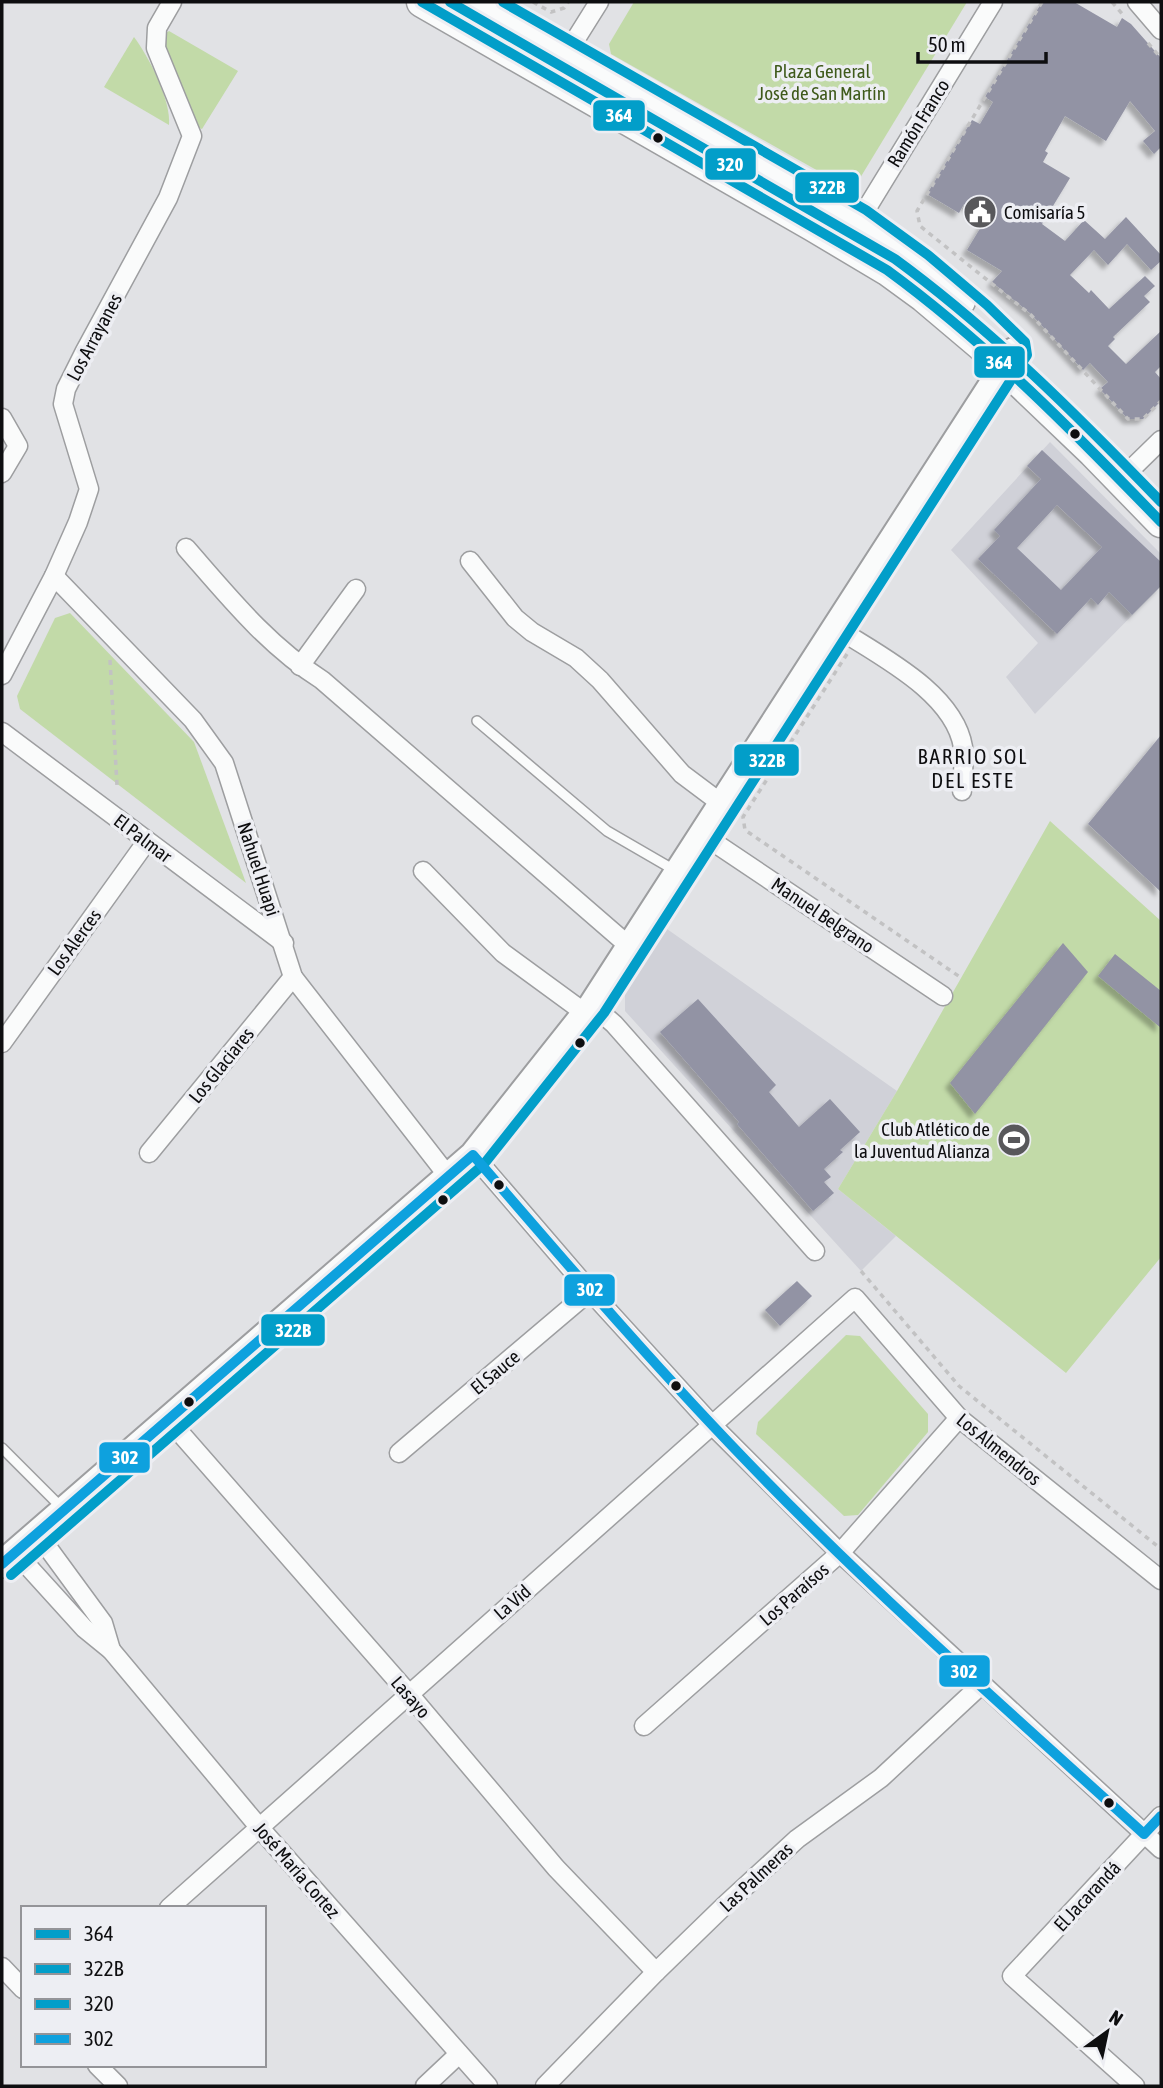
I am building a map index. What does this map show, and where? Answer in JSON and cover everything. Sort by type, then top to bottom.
[{"type":"main road","points":[[422,2],[559,65],[932,277],[994,330],[1008,359],[1127,473],[1161,496]]},
{"type":"main road","points":[[475,2],[559,65]]},
{"type":"main road","points":[[1127,473],[1161,522]]},
{"type":"street","name":"Los Arrayanes","points":[[2,675],[54,576],[78,522],[89,489],[63,404],[66,389],[168,198],[192,136],[156,48],[157,28],[172,2]]},
{"type":"street","points":[[559,65],[599,2]]},
{"type":"street","name":"Ramón Franco","points":[[852,233],[993,2]]},
{"type":"street","points":[[1137,2],[1161,30]]},
{"type":"street","points":[[9,1558],[473,1155],[589,1009],[722,804],[845,634],[1008,359]]},
{"type":"street","points":[[2,418],[18,446],[2,473]]},
{"type":"street","points":[[1127,473],[1161,440]]},
{"type":"street","points":[[186,548],[254,626],[300,666],[332,689],[629,946]]},
{"type":"street","points":[[470,561],[515,618],[584,665],[682,774],[722,804]]},
{"type":"street","name":"Nahuel Huapi","points":[[54,576],[193,720],[225,763],[293,977],[448,1176]]},
{"type":"street","points":[[300,666],[356,589]]},
{"type":"street","points":[[845,634],[921,683],[953,718],[963,747],[962,791]]},
{"type":"street","name":"El Palmar","points":[[2,732],[284,943]]},
{"type":"street","name":"Manuel Belgrano","points":[[703,835],[943,996]]},
{"type":"street","name":"Los Alerces","points":[[2,1043],[147,841]]},
{"type":"street","points":[[423,871],[503,953],[614,1024],[815,1251]]},
{"type":"street","name":"Los Glaciares","points":[[149,1153],[293,977]]},
{"type":"street","points":[[473,1155],[590,1292],[713,1426],[840,1553],[1161,1849]]},
{"type":"street","name":"El Sauce","points":[[399,1453],[590,1292]]},
{"type":"street","name":"La Vid","points":[[171,1906],[855,1298]]},
{"type":"street","name":"Los Almendros","points":[[855,1298],[960,1418],[1161,1580]]},
{"type":"street","name":"Los Paraísos","points":[[644,1726],[840,1553],[960,1418]]},
{"type":"street","name":"Lasayo","points":[[168,1419],[409,1694],[556,1868],[656,1972]]},
{"type":"street","name":"José María Cortez","points":[[37,1533],[103,1623],[111,1650]]},
{"type":"street","name":"José María Cortez","points":[[9,1558],[111,1650],[259,1827],[488,2086]]},
{"type":"street","name":"Las Palmeras","points":[[545,2086],[656,1972],[797,1839],[881,1778],[981,1685]]},
{"type":"street","name":"El Jacarandá","points":[[1135,2086],[1012,1976],[1161,1816]]},
{"type":"street","points":[[2,1967],[21,1987]]},
{"type":"street","points":[[425,2086],[459,2054]]},
{"type":"street","points":[[99,2067],[118,2086]]},
{"type":"lane","points":[[477,721],[607,831],[677,872]]},
{"type":"lane","points":[[2,1448],[64,1510]]},
{"type":"path","points":[[533,2],[551,12],[564,8],[568,2]]},
{"type":"path","points":[[1042,2],[917,211],[920,226],[1031,315],[1128,419],[1143,419],[1161,401]]},
{"type":"path","points":[[845,634],[743,817],[745,830],[960,977]]},
{"type":"path","points":[[110,654],[117,785]]},
{"type":"path","points":[[861,1271],[959,1386],[1161,1549]]},
{"type":"shaded area","points":[[1050,442],[1161,554],[1161,586],[1035,714],[1006,677],[1038,643],[951,550]]},
{"type":"shaded area","points":[[667,929],[897,1091],[838,1189],[896,1236],[861,1271],[625,1011],[625,992]]},
{"type":"green space","name":"Plaza General José de San Martín","points":[[634,2],[967,2],[857,183],[843,185],[611,54],[609,44]]},
{"type":"green space","points":[[169,31],[238,71],[202,129],[192,125],[190,110],[165,51],[166,33]]},
{"type":"green space","points":[[134,37],[158,79],[169,115],[169,125],[104,87]]},
{"type":"green space","points":[[70,613],[194,742],[246,883],[20,709],[17,696],[55,618]]},
{"type":"green space","name":"Club Atlético de la Juventud Alianza","points":[[1050,821],[1161,921],[1161,1257],[1066,1373],[838,1189],[897,1091]]},
{"type":"green space","points":[[846,1335],[860,1336],[928,1414],[928,1432],[858,1515],[844,1516],[756,1434],[758,1422]]},
{"type":"building","points":[[1042,2],[1074,2],[1117,27],[1122,18],[1131,24],[1161,58],[1161,147],[1154,154],[1143,141],[1155,131],[1130,101],[1106,141],[1065,116],[1045,151],[1048,153],[1043,162],[1070,178],[1042,224],[1065,241],[1084,220],[1105,239],[1126,217],[1161,255],[1161,261],[1151,270],[1127,244],[1108,265],[1094,250],[1070,275],[1089,293],[1091,290],[1109,309],[1145,276],[1155,286],[1144,296],[1150,302],[1113,337],[1115,339],[1108,346],[1126,364],[1161,331],[1161,366],[1155,372],[1161,379],[1161,401],[1143,419],[1128,419],[1100,389],[1108,382],[1090,363],[1083,370],[1031,314],[992,282],[1002,271],[967,250],[987,217],[964,204],[959,213],[927,194],[972,120],[980,124],[993,102],[985,97]]},
{"type":"building","points":[[1042,450],[1161,562],[1161,586],[1132,615],[1109,592],[1098,605],[1091,598],[1057,634],[978,559],[1000,536],[994,530],[1041,479],[1027,466]],"holes":[[[1057,505],[1102,547],[1061,590],[1017,548]]]},
{"type":"building","points":[[1161,735],[1161,892],[1088,824]]},
{"type":"building","points":[[1063,943],[1088,972],[975,1114],[950,1083]]},
{"type":"building","points":[[1115,954],[1161,991],[1161,1028],[1098,976]]},
{"type":"building","points":[[698,999],[776,1085],[769,1092],[799,1127],[830,1099],[860,1132],[824,1169],[831,1177],[824,1182],[834,1193],[813,1211],[660,1032]]},
{"type":"building","points":[[797,1281],[812,1296],[780,1326],[765,1310]]},
{"type":"transit line","name":"364","points":[[422,2],[887,270],[995,358],[1063,422],[1161,522]]},
{"type":"transit line","name":"320","points":[[450,2],[895,259],[1000,344],[1161,502]]},
{"type":"transit line","name":"322B","points":[[11,1575],[484,1164],[604,1013],[1027,355],[1025,342],[987,305],[928,255],[866,210],[503,2]]},
{"type":"transit line","name":"302","points":[[2,1564],[473,1155],[687,1399],[855,1569],[1144,1834],[1161,1816]]},
{"type":"place","name":"Comisaría 5","points":[[980,212]]},
{"type":"place","name":"Club Atlético de la Juventud Alianza","points":[[1014,1140]]},
{"type":"district","name":"BARRIO SOL DEL ESTE","points":[[973,768]]}]
